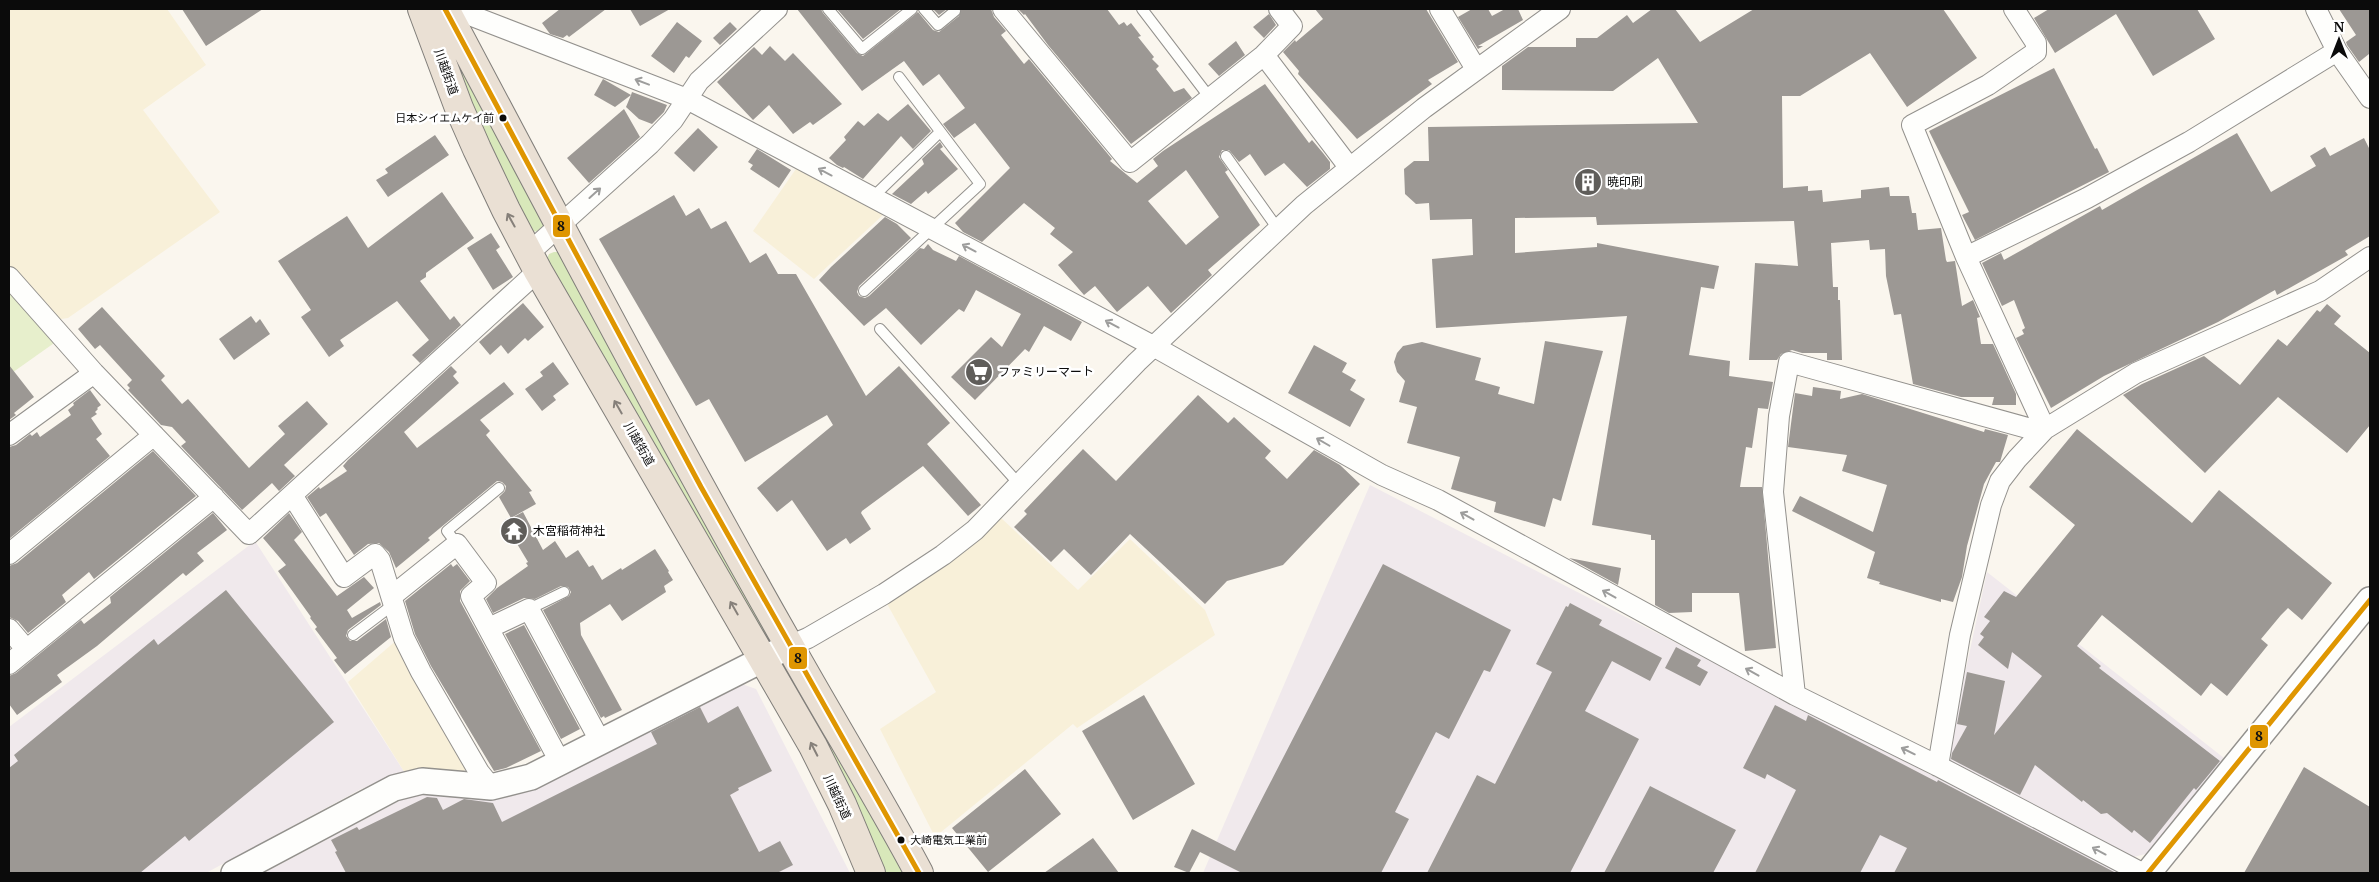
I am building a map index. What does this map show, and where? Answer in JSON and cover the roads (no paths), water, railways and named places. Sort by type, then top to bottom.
[{"type":"highway","name":"川越街道","points":[[422,9],[459,108],[477,149],[534,262],[813,746],[842,804],[871,873]]},
{"type":"highway","name":"川越街道","points":[[446,9],[558,225],[789,646],[878,797],[919,873]]},
{"type":"street","points":[[454,9],[472,13],[687,99],[1156,347],[1382,475],[1438,500],[1795,695],[1938,766],[2142,873]]},
{"type":"street","points":[[1003,9],[1130,162],[1264,55],[1292,26],[1279,9]]},
{"type":"street","points":[[1440,9],[1476,69]]},
{"type":"street","points":[[2014,9],[2036,43],[2036,52],[1988,85],[1912,125],[1966,257],[2043,430]]},
{"type":"street","points":[[2316,9],[2337,51],[2370,98]]},
{"type":"street","points":[[9,278],[94,372],[249,534],[534,262],[558,225],[650,144],[673,120],[699,82],[769,11]]},
{"type":"street","points":[[234,873],[394,788],[422,781],[480,788],[531,777],[808,638],[884,594],[943,555],[975,530],[1137,362],[1156,347],[1278,230],[1349,168],[1548,12]]},
{"type":"street","points":[[1966,257],[2086,198],[2188,142],[2337,51]]},
{"type":"street","points":[[1264,55],[1349,168]]},
{"type":"street","points":[[1938,766],[1960,635],[1991,505],[2000,481],[2016,458],[2043,430],[2136,372],[2320,291],[2370,257]]},
{"type":"street","points":[[1795,695],[1773,492],[1779,416],[1789,362],[2043,430]]},
{"type":"street","points":[[9,435],[94,372]]},
{"type":"street","points":[[9,554],[154,434]]},
{"type":"street","points":[[292,495],[344,577],[375,554],[380,560],[404,638],[420,672],[479,772],[491,787]]},
{"type":"street","points":[[9,664],[214,497]]},
{"type":"street","points":[[393,600],[457,544],[486,582],[471,596],[560,762]]},
{"type":"street","points":[[2148,873],[2370,600]]},
{"type":"street","points":[[489,628],[529,609],[600,741]]},
{"type":"street","points":[[9,629],[26,649]]},
{"type":"lane","points":[[828,9],[862,49],[912,9]]},
{"type":"lane","points":[[924,9],[938,25],[955,11]]},
{"type":"lane","points":[[1142,9],[1210,98]]},
{"type":"lane","points":[[864,291],[934,229],[980,184],[899,77]]},
{"type":"lane","points":[[874,197],[940,132]]},
{"type":"lane","points":[[1226,156],[1278,230]]},
{"type":"lane","points":[[880,329],[1019,484]]},
{"type":"lane","points":[[457,544],[447,531],[499,488]]},
{"type":"lane","points":[[529,609],[564,592]]},
{"type":"lane","points":[[353,635],[393,600]]},
{"type":"place","name":"日本シイエムケイ前","points":[[503,118]]},
{"type":"place","name":"暁印刷","points":[[1588,182]]},
{"type":"place","name":"ファミリーマート","points":[[979,372]]},
{"type":"place","name":"木宮稲荷神社","points":[[514,531]]},
{"type":"place","name":"大崎電気工業前","points":[[901,840]]}]
